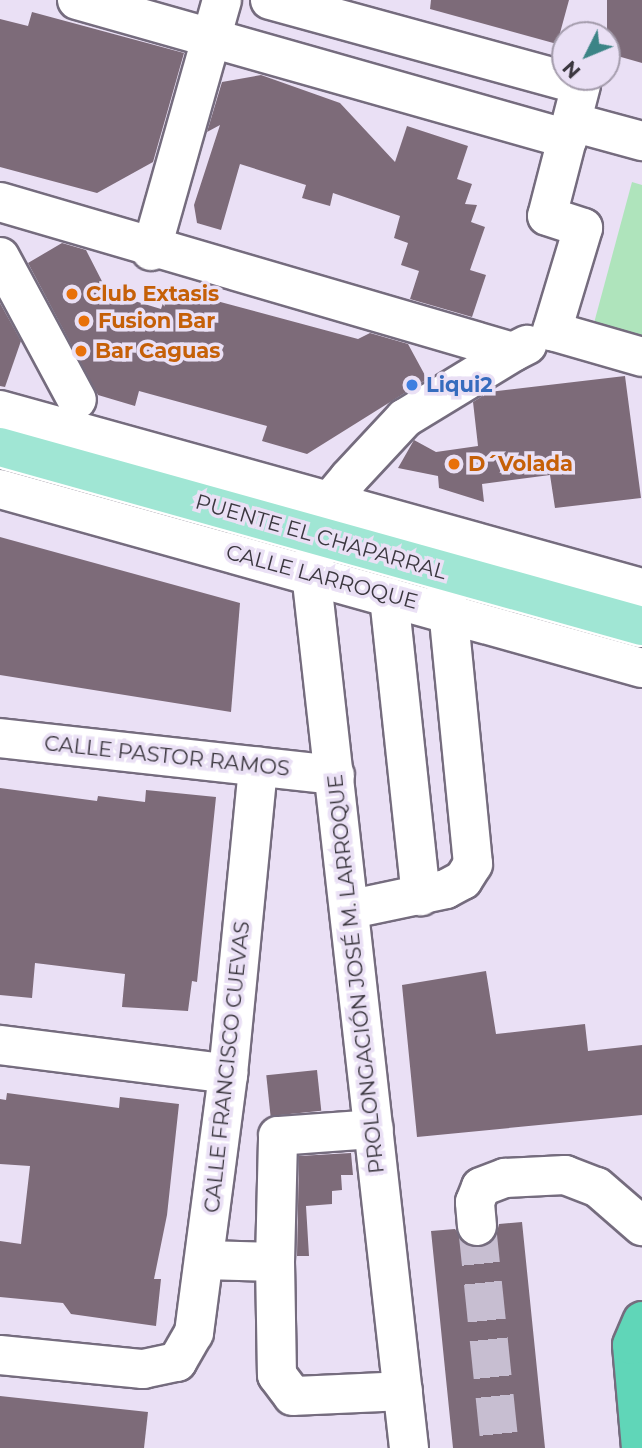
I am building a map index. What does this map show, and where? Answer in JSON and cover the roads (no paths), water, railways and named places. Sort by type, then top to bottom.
[{"type":"highway","points":[[641,1448],[632,1345],[642,1321]]},
{"type":"main road","name":"PUENTE EL CHAPARRAL","points":[[0,447],[642,626]]},
{"type":"street","points":[[78,0],[211,38],[570,131],[642,141]]},
{"type":"street","points":[[151,251],[222,0]]},
{"type":"street","points":[[270,0],[581,85],[547,216],[583,228],[552,331]]},
{"type":"street","points":[[0,202],[151,251],[513,352]]},
{"type":"street","points":[[0,257],[77,400]]},
{"type":"street","points":[[329,502],[405,418],[552,331],[642,357]]},
{"type":"street","points":[[0,410],[439,534],[642,588]]},
{"type":"street","name":"CALLE LARROQUE","points":[[0,489],[448,611],[642,668]]},
{"type":"street","name":"PROLONGACIÓN JOSÉ M. LARROQUE","points":[[329,502],[311,573],[352,909],[409,1448]]},
{"type":"street","points":[[352,909],[421,897],[463,880],[473,864],[439,534]]},
{"type":"street","points":[[389,597],[421,897]]},
{"type":"street","name":"CALLE PASTOR RAMOS","points":[[0,738],[335,775]]},
{"type":"street","name":"CALLE FRANCISCO CUEVAS","points":[[0,1355],[143,1369],[177,1362],[194,1333],[228,1074],[258,766]]},
{"type":"street","points":[[0,1045],[228,1074]]},
{"type":"street","points":[[374,1129],[278,1136],[275,1262],[282,1386],[293,1396],[403,1391]]},
{"type":"street","points":[[477,1226],[475,1202],[481,1187],[505,1178],[565,1175],[597,1187],[642,1226]]},
{"type":"street","points":[[204,1260],[275,1262]]},
{"type":"tunnel","points":[[477,1226],[500,1448]]},
{"type":"place","name":"Club Extasis","points":[[72,294]]},
{"type":"place","name":"Fusion Bar","points":[[84,321]]},
{"type":"place","name":"Bar Caguas","points":[[81,351]]},
{"type":"place","name":"Liqui2","points":[[412,385]]},
{"type":"place","name":"D´Volada","points":[[454,464]]}]
